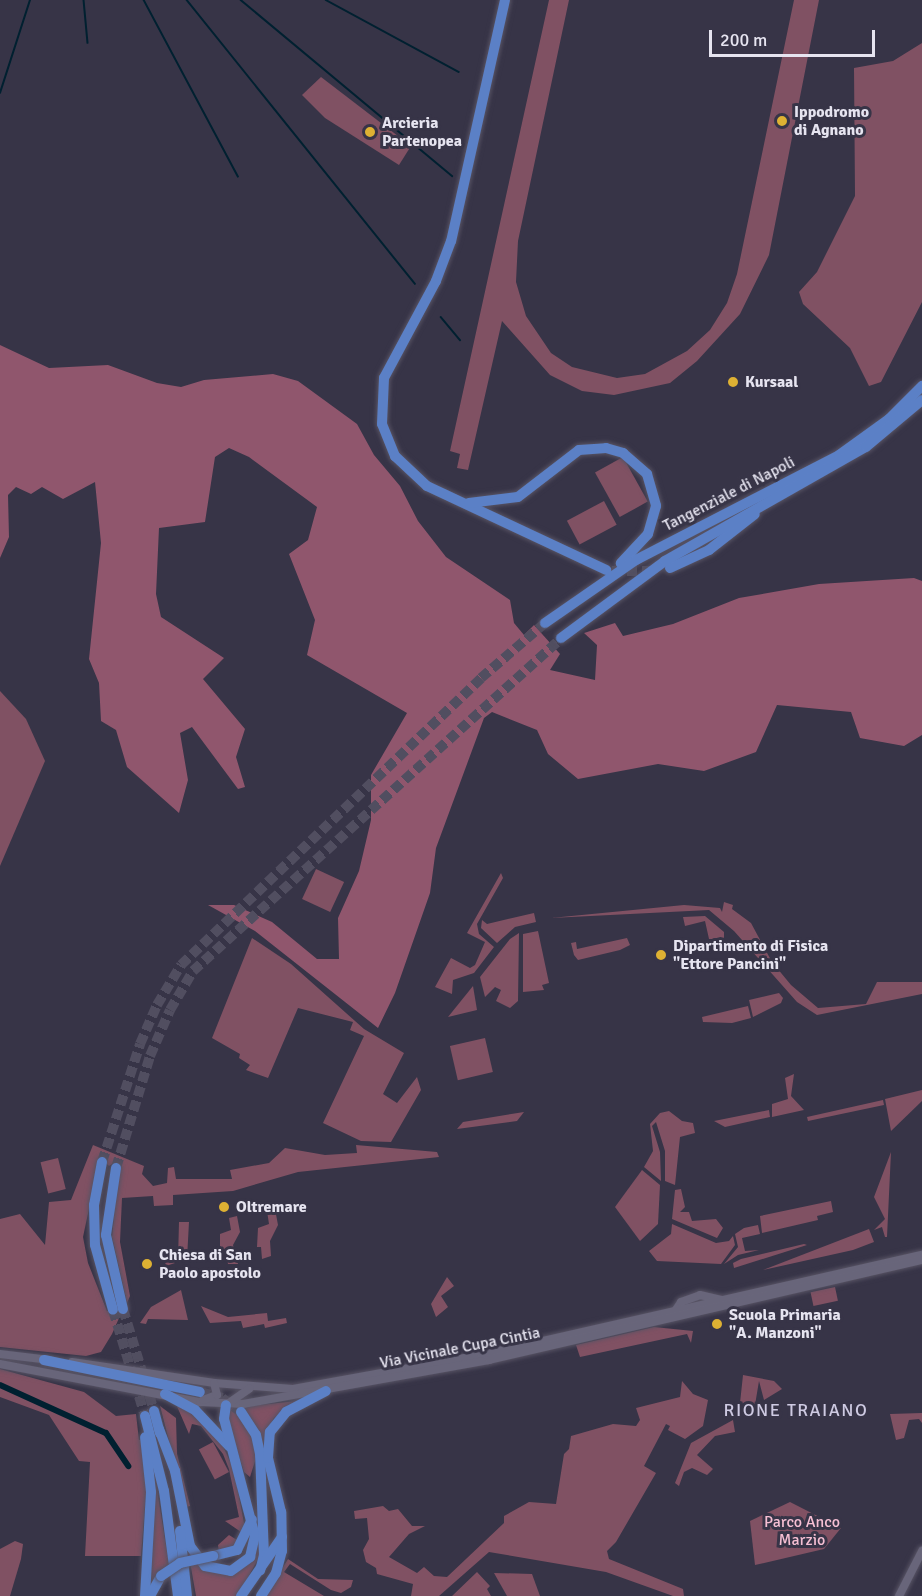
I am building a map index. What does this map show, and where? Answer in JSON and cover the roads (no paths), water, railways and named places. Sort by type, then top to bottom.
[{"type":"highway","points":[[505,0],[451,241],[436,281],[391,363],[380,397],[382,424],[395,456],[427,486],[606,570]]},
{"type":"highway","name":"Tangenziale di Napoli","points":[[545,623],[601,582],[645,555],[839,455],[889,419],[922,386]]},
{"type":"highway","name":"Tangenziale di Napoli","points":[[561,638],[665,561],[866,447],[922,400]]},
{"type":"highway","points":[[464,503],[487,504],[518,497],[579,450],[612,449],[628,455],[644,469],[656,501],[648,534],[601,582]]},
{"type":"highway","points":[[670,568],[709,550],[772,500]]},
{"type":"highway","points":[[102,1162],[94,1205],[94,1235],[118,1310],[106,1236],[116,1168]]},
{"type":"highway","points":[[44,1360],[197,1396]]},
{"type":"highway","points":[[261,1596],[279,1566],[282,1537],[267,1445],[274,1423],[286,1412],[327,1391]]},
{"type":"highway","points":[[165,1394],[203,1417],[233,1451]]},
{"type":"highway","points":[[149,1413],[159,1429],[176,1471],[190,1546],[201,1563],[226,1571],[246,1562],[254,1545],[252,1519],[224,1419],[226,1405]]},
{"type":"highway","points":[[241,1412],[254,1430],[260,1452],[272,1478]]},
{"type":"highway","points":[[145,1596],[149,1548],[149,1413]]},
{"type":"highway","points":[[149,1413],[164,1491],[178,1596]]},
{"type":"highway","points":[[159,1429],[175,1493],[187,1596]]},
{"type":"highway","points":[[260,1452],[264,1555],[260,1571]]},
{"type":"highway","points":[[150,1596],[161,1576],[180,1563],[237,1550],[252,1519]]},
{"type":"highway","points":[[241,1596],[282,1537]]},
{"type":"main road","name":"Via Vicinale Cupa Cintia","points":[[0,1364],[165,1394],[197,1396],[226,1405],[327,1391],[922,1255]]},
{"type":"main road","name":"Via Vicinale Cupa Cintia","points":[[0,1354],[94,1364],[214,1383],[293,1389],[444,1363],[675,1311],[681,1302],[700,1294],[716,1303],[922,1260]]},
{"type":"main road","points":[[197,1396],[217,1395],[214,1383]]},
{"type":"main road","points":[[226,1405],[238,1393],[256,1387]]},
{"type":"main road","points":[[905,1596],[922,1551]]},
{"type":"main road","points":[[898,1596],[922,1563]]},
{"type":"waterway","points":[[0,93],[30,0]]},
{"type":"waterway","points":[[84,0],[88,43]]},
{"type":"waterway","points":[[144,0],[238,176]]},
{"type":"waterway","points":[[187,0],[415,284]]},
{"type":"waterway","points":[[241,0],[452,176]]},
{"type":"waterway","points":[[326,0],[459,72]]},
{"type":"waterway","points":[[441,317],[460,340]]},
{"type":"waterway","points":[[0,1385],[106,1433],[128,1466]]},
{"type":"tunnel","points":[[612,571],[653,571]]},
{"type":"tunnel","points":[[102,1162],[140,1044],[157,1005],[181,965],[481,678],[545,623]]},
{"type":"tunnel","points":[[116,1168],[150,1056],[170,1010],[193,971],[561,638]]},
{"type":"tunnel","points":[[123,1309],[154,1411]]},
{"type":"tunnel","points":[[113,1310],[145,1416]]},
{"type":"tunnel","points":[[200,1392],[222,1398],[241,1412]]},
{"type":"place","name":"Ippodromo di Agnano","points":[[782,121]]},
{"type":"place","name":"Arcieria Partenopea","points":[[370,132]]},
{"type":"place","name":"Kursaal","points":[[733,382]]},
{"type":"place","name":"Dipartimento di Fisica \"Ettore Pancini\"","points":[[661,955]]},
{"type":"place","name":"Oltremare","points":[[224,1207]]},
{"type":"place","name":"Chiesa di San Paolo apostolo","points":[[147,1264]]},
{"type":"place","name":"Scuola Primaria \"A. Manzoni\"","points":[[717,1324]]},
{"type":"district","name":"RIONE TRAIANO","points":[[796,1410]]},
{"type":"park label","name":"Parco Anco Marzio","points":[[802,1531]]}]
